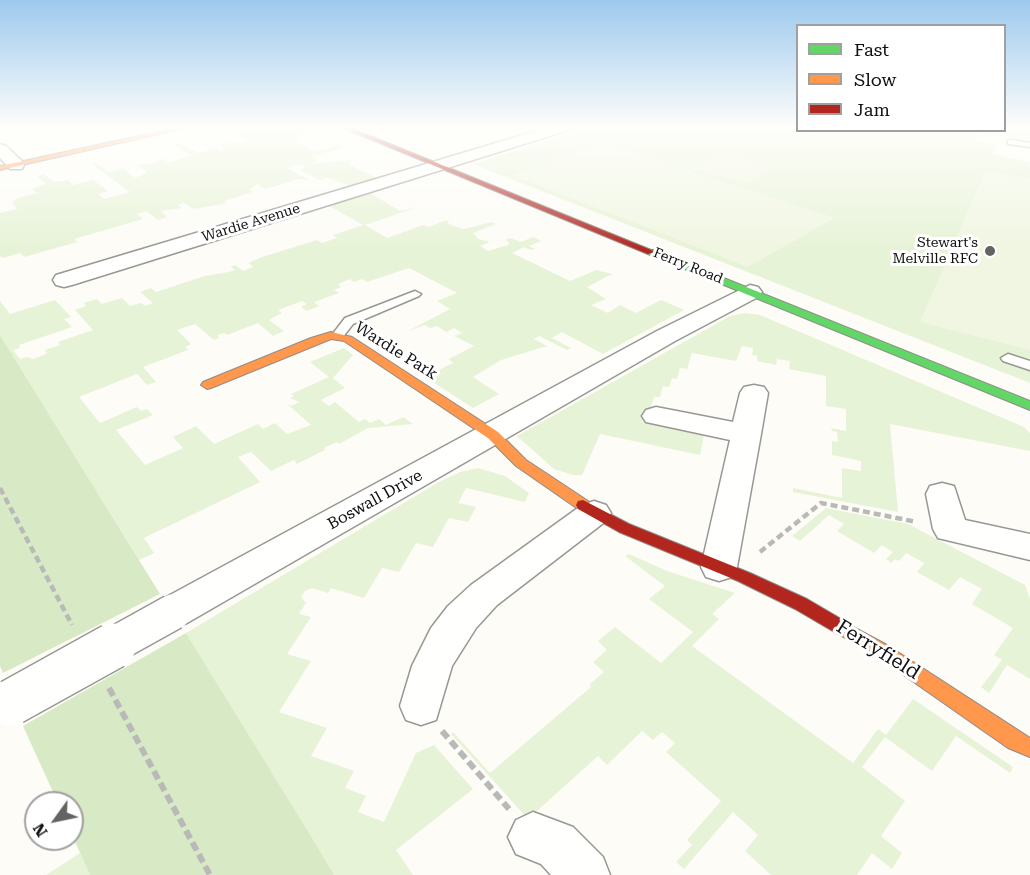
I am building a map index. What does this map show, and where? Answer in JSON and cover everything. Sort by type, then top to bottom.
[{"type":"main road","name":"Ferry Road","points":[[447,169],[1030,406]]},
{"type":"main road","name":"Wardie Park","points":[[207,385],[315,340],[338,335],[356,343],[493,435]]},
{"type":"main road","name":"Ferryfield","points":[[493,435],[528,468],[594,513],[722,556],[771,590],[849,630],[1030,748]]},
{"type":"street","name":"Wardie Avenue","points":[[64,280],[426,169]]},
{"type":"street","name":"Boswall Drive","points":[[6,705],[750,292]]},
{"type":"street","points":[[722,556],[754,393]]},
{"type":"street","points":[[656,416],[746,434]]},
{"type":"street","points":[[942,494],[950,529],[1030,547]]},
{"type":"street","points":[[421,706],[432,666],[445,640],[462,617],[484,595],[594,513]]},
{"type":"street","points":[[533,837],[556,844],[585,875]]},
{"type":"lane","points":[[338,335],[349,321],[415,294]]},
{"type":"lane","points":[[1008,358],[1030,366]]},
{"type":"path","points":[[722,556],[756,555],[821,503],[950,529]]},
{"type":"path","points":[[421,706],[533,837]]},
{"type":"green space","points":[[99,169],[108,172],[124,169],[135,178],[147,172],[142,169],[289,169],[309,180],[299,179],[266,189],[257,184],[249,190],[252,192],[224,201],[227,203],[194,209],[184,203],[178,205],[182,208],[161,211],[167,217],[158,220],[146,211],[137,214],[143,219],[74,239],[77,242],[24,257],[20,253],[3,258],[0,256],[0,213],[17,209],[12,203],[18,198],[38,193],[32,189],[46,184],[37,176],[44,174],[54,182],[69,180],[73,185],[93,180],[108,191],[99,194],[104,199],[130,192]]},
{"type":"green space","points":[[358,169],[377,178],[351,186],[328,178],[320,180],[299,170]]},
{"type":"green space","points":[[485,169],[1030,169],[1030,383]]},
{"type":"green space","points":[[530,169],[684,169],[835,218],[748,267],[512,175]]},
{"type":"green space","points":[[693,169],[772,169],[743,184]]},
{"type":"green space","name":"Stewart's Melville RFC","points":[[985,171],[1030,179],[1030,350],[920,322]]},
{"type":"green space","points":[[370,193],[400,211],[417,207],[365,225],[387,238],[423,225],[429,227],[446,220],[448,224],[464,229],[492,222],[496,224],[473,233],[478,239],[490,242],[480,246],[488,251],[508,245],[509,242],[505,240],[510,238],[521,242],[533,237],[541,241],[529,246],[535,249],[524,247],[512,253],[570,281],[596,270],[612,274],[587,287],[606,299],[591,305],[608,313],[620,305],[636,313],[661,300],[684,310],[603,354],[562,332],[552,338],[571,348],[567,350],[539,336],[534,339],[547,346],[501,360],[473,377],[499,394],[473,408],[425,377],[453,363],[449,359],[474,346],[454,336],[462,333],[454,328],[446,332],[437,326],[430,328],[425,325],[408,331],[450,309],[437,301],[457,293],[409,268],[367,282],[362,279],[354,282],[350,279],[338,284],[341,287],[334,290],[339,293],[314,302],[319,306],[307,311],[301,307],[307,304],[302,301],[278,310],[282,313],[269,320],[284,331],[273,336],[258,323],[227,335],[224,333],[217,335],[219,338],[214,340],[195,324],[177,330],[191,344],[185,347],[188,350],[143,367],[156,382],[147,385],[137,374],[79,397],[100,423],[137,407],[141,411],[147,409],[153,415],[116,430],[145,465],[183,448],[173,437],[196,426],[214,444],[258,424],[263,429],[275,423],[287,434],[311,425],[286,403],[291,406],[299,402],[290,398],[294,396],[291,394],[329,377],[310,362],[344,348],[353,355],[333,378],[345,388],[321,400],[329,406],[335,402],[359,422],[365,419],[370,423],[379,419],[386,425],[403,417],[413,424],[368,428],[339,444],[337,442],[324,448],[325,450],[297,464],[294,460],[271,471],[251,452],[238,457],[260,482],[144,538],[154,553],[139,560],[0,335],[0,301],[10,314],[55,300],[71,317],[64,319],[72,327],[19,345],[20,348],[13,350],[20,359],[27,357],[33,359],[47,353],[45,350],[60,345],[58,342],[93,330],[75,310],[86,306],[84,303],[97,299],[102,304],[122,298],[130,306],[141,303],[145,306],[153,303],[140,292],[151,288],[156,292],[205,276],[235,270],[231,267],[235,265],[243,271],[253,267],[249,263],[259,258],[317,240],[322,243],[337,238],[333,235],[363,225],[329,206]]},
{"type":"green space","points":[[745,313],[760,315],[1024,427],[1030,433],[1030,451],[890,424],[898,512],[793,492],[793,488],[842,498],[842,468],[861,471],[861,461],[832,455],[832,441],[838,442],[837,432],[832,431],[831,428],[846,431],[846,409],[826,406],[826,376],[789,369],[790,361],[777,359],[776,365],[757,361],[757,356],[752,355],[753,348],[742,346],[736,361],[692,353],[687,369],[680,368],[677,379],[672,378],[669,387],[663,386],[660,397],[654,397],[646,422],[704,435],[700,455],[600,434],[582,475],[573,475],[554,469],[517,436],[730,316]]},
{"type":"green space","points":[[0,335],[160,594],[3,673],[0,666]]},
{"type":"green space","points":[[478,468],[505,476],[529,493],[525,502],[466,488],[458,503],[476,507],[468,522],[449,518],[433,547],[416,543],[399,572],[382,568],[364,598],[331,588],[328,593],[312,588],[305,591],[301,597],[306,603],[299,614],[311,617],[287,654],[311,661],[279,712],[327,728],[311,756],[354,771],[345,788],[366,796],[358,812],[384,822],[416,753],[434,745],[473,789],[396,850],[413,875],[334,875],[186,633],[439,482],[460,472]]},
{"type":"green space","points":[[826,508],[908,524],[1025,585],[1030,599],[1030,679],[1007,665],[989,693],[981,687],[1002,660],[994,655],[1013,628],[972,604],[982,589],[960,577],[949,590],[917,572],[924,563],[906,553],[899,561],[895,559],[891,563],[886,559],[893,552],[882,545],[874,553],[837,531],[844,524],[829,515],[800,541],[792,536]]},
{"type":"green space","points":[[629,554],[667,571],[735,593],[712,614],[719,619],[692,646],[853,763],[878,729],[886,735],[913,699],[1013,767],[1010,773],[956,736],[932,771],[885,737],[862,767],[905,801],[881,836],[902,853],[892,869],[872,853],[857,875],[771,875],[745,851],[758,835],[733,812],[684,869],[676,862],[692,845],[687,840],[721,801],[666,752],[675,743],[662,732],[653,740],[642,731],[607,765],[598,756],[528,819],[451,734],[453,732],[490,773],[591,687],[590,684],[604,672],[593,662],[607,650],[598,641],[615,627],[661,663],[693,632],[649,599],[665,586],[625,556]]},
{"type":"green space","points":[[186,633],[334,875],[90,875],[79,851],[84,851],[84,791],[53,791],[23,726]]},
{"type":"green space","points":[[80,853],[90,875],[46,875]]},
{"type":"traffic: fast","points":[[651,252],[1030,406]]},
{"type":"traffic: slow","points":[[207,385],[315,340],[331,335],[348,339],[493,435],[521,463],[583,505]]},
{"type":"traffic: slow","points":[[842,628],[881,650],[1015,741],[1030,748]]},
{"type":"traffic: jam","points":[[446,169],[651,252]]},
{"type":"traffic: jam","points":[[583,505],[624,528],[744,577],[801,604],[842,628]]},
{"type":"place","name":"Stewart's Melville RFC","points":[[990,251]]}]
